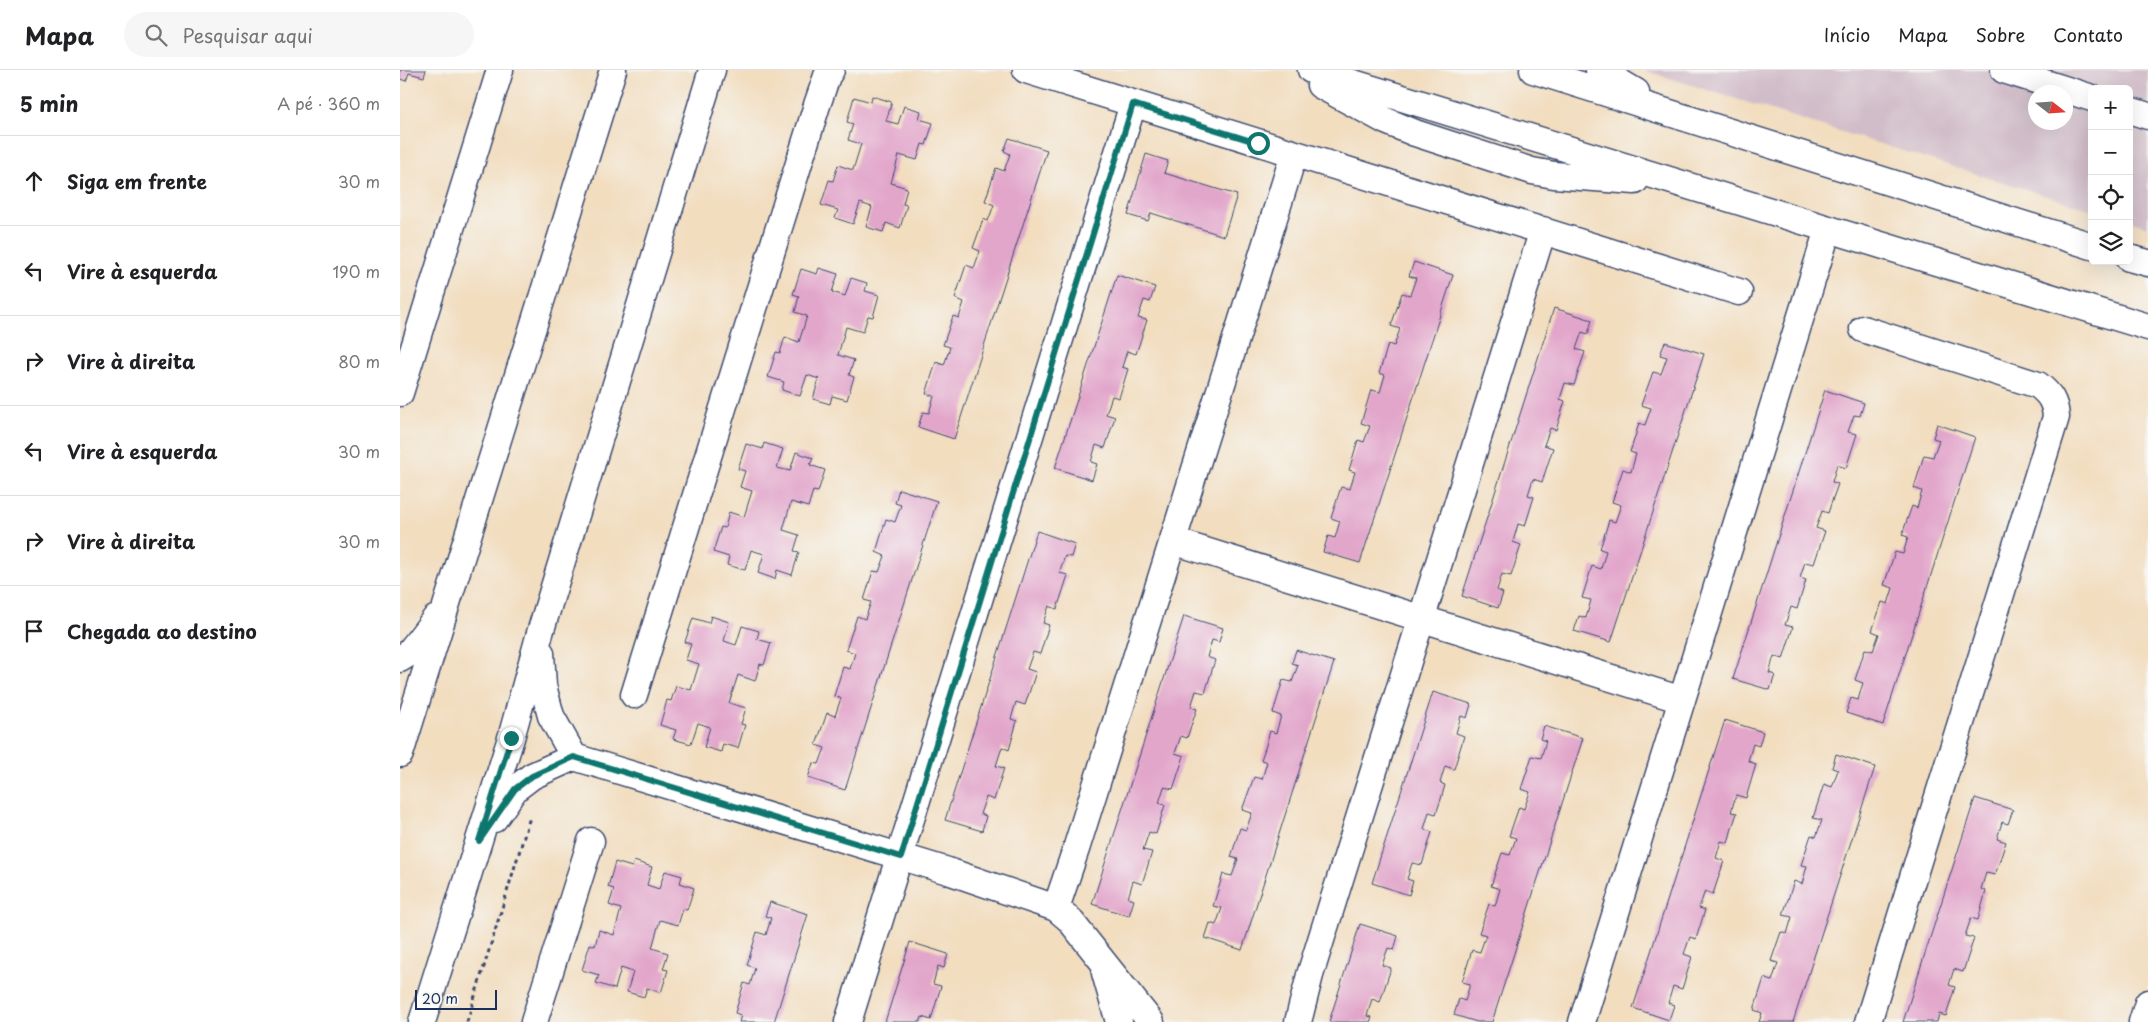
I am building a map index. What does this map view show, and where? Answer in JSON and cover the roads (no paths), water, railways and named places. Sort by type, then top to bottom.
[{"type":"street","points":[[400,393],[500,70]]},
{"type":"street","points":[[702,70],[705,83],[704,98]]},
{"type":"street","points":[[422,1022],[511,738],[540,633],[712,70]]},
{"type":"street","points":[[634,695],[814,115],[827,76],[831,70]]},
{"type":"street","points":[[1026,70],[1739,292]]},
{"type":"street","points":[[1293,70],[1386,121],[1415,133],[1532,170],[1554,175],[1695,188]]},
{"type":"street","points":[[1311,70],[2148,327]]},
{"type":"street","points":[[1533,70],[2088,245]]},
{"type":"street","points":[[1599,70],[1675,115]]},
{"type":"street","points":[[2004,70],[2088,97]]},
{"type":"street","points":[[400,754],[613,71]]},
{"type":"street","points":[[848,1022],[901,857],[1133,104]]},
{"type":"street","points":[[2133,111],[2148,116]]},
{"type":"street","points":[[1056,908],[1294,154]]},
{"type":"street","points":[[1582,1022],[1828,229]]},
{"type":"street","points":[[1298,1022],[1310,975],[1543,230]]},
{"type":"street","points":[[2133,259],[2148,264]]},
{"type":"street","points":[[1863,329],[2038,385],[2052,398],[2056,407],[2056,417],[1868,1022]]},
{"type":"street","points":[[1172,541],[1682,700]]},
{"type":"street","points":[[400,659],[408,654],[446,604]]},
{"type":"street","points":[[540,633],[543,686],[551,716],[574,757]]},
{"type":"street","points":[[479,841],[515,789],[532,776],[574,757],[901,857],[1056,908],[1069,919],[1151,1022]]},
{"type":"street","points":[[534,1022],[591,841]]},
{"type":"street","points":[[1100,958],[1119,1022]]},
{"type":"street","points":[[1290,1022],[1310,975]]},
{"type":"street","points":[[2142,1022],[2148,1003]]}]
